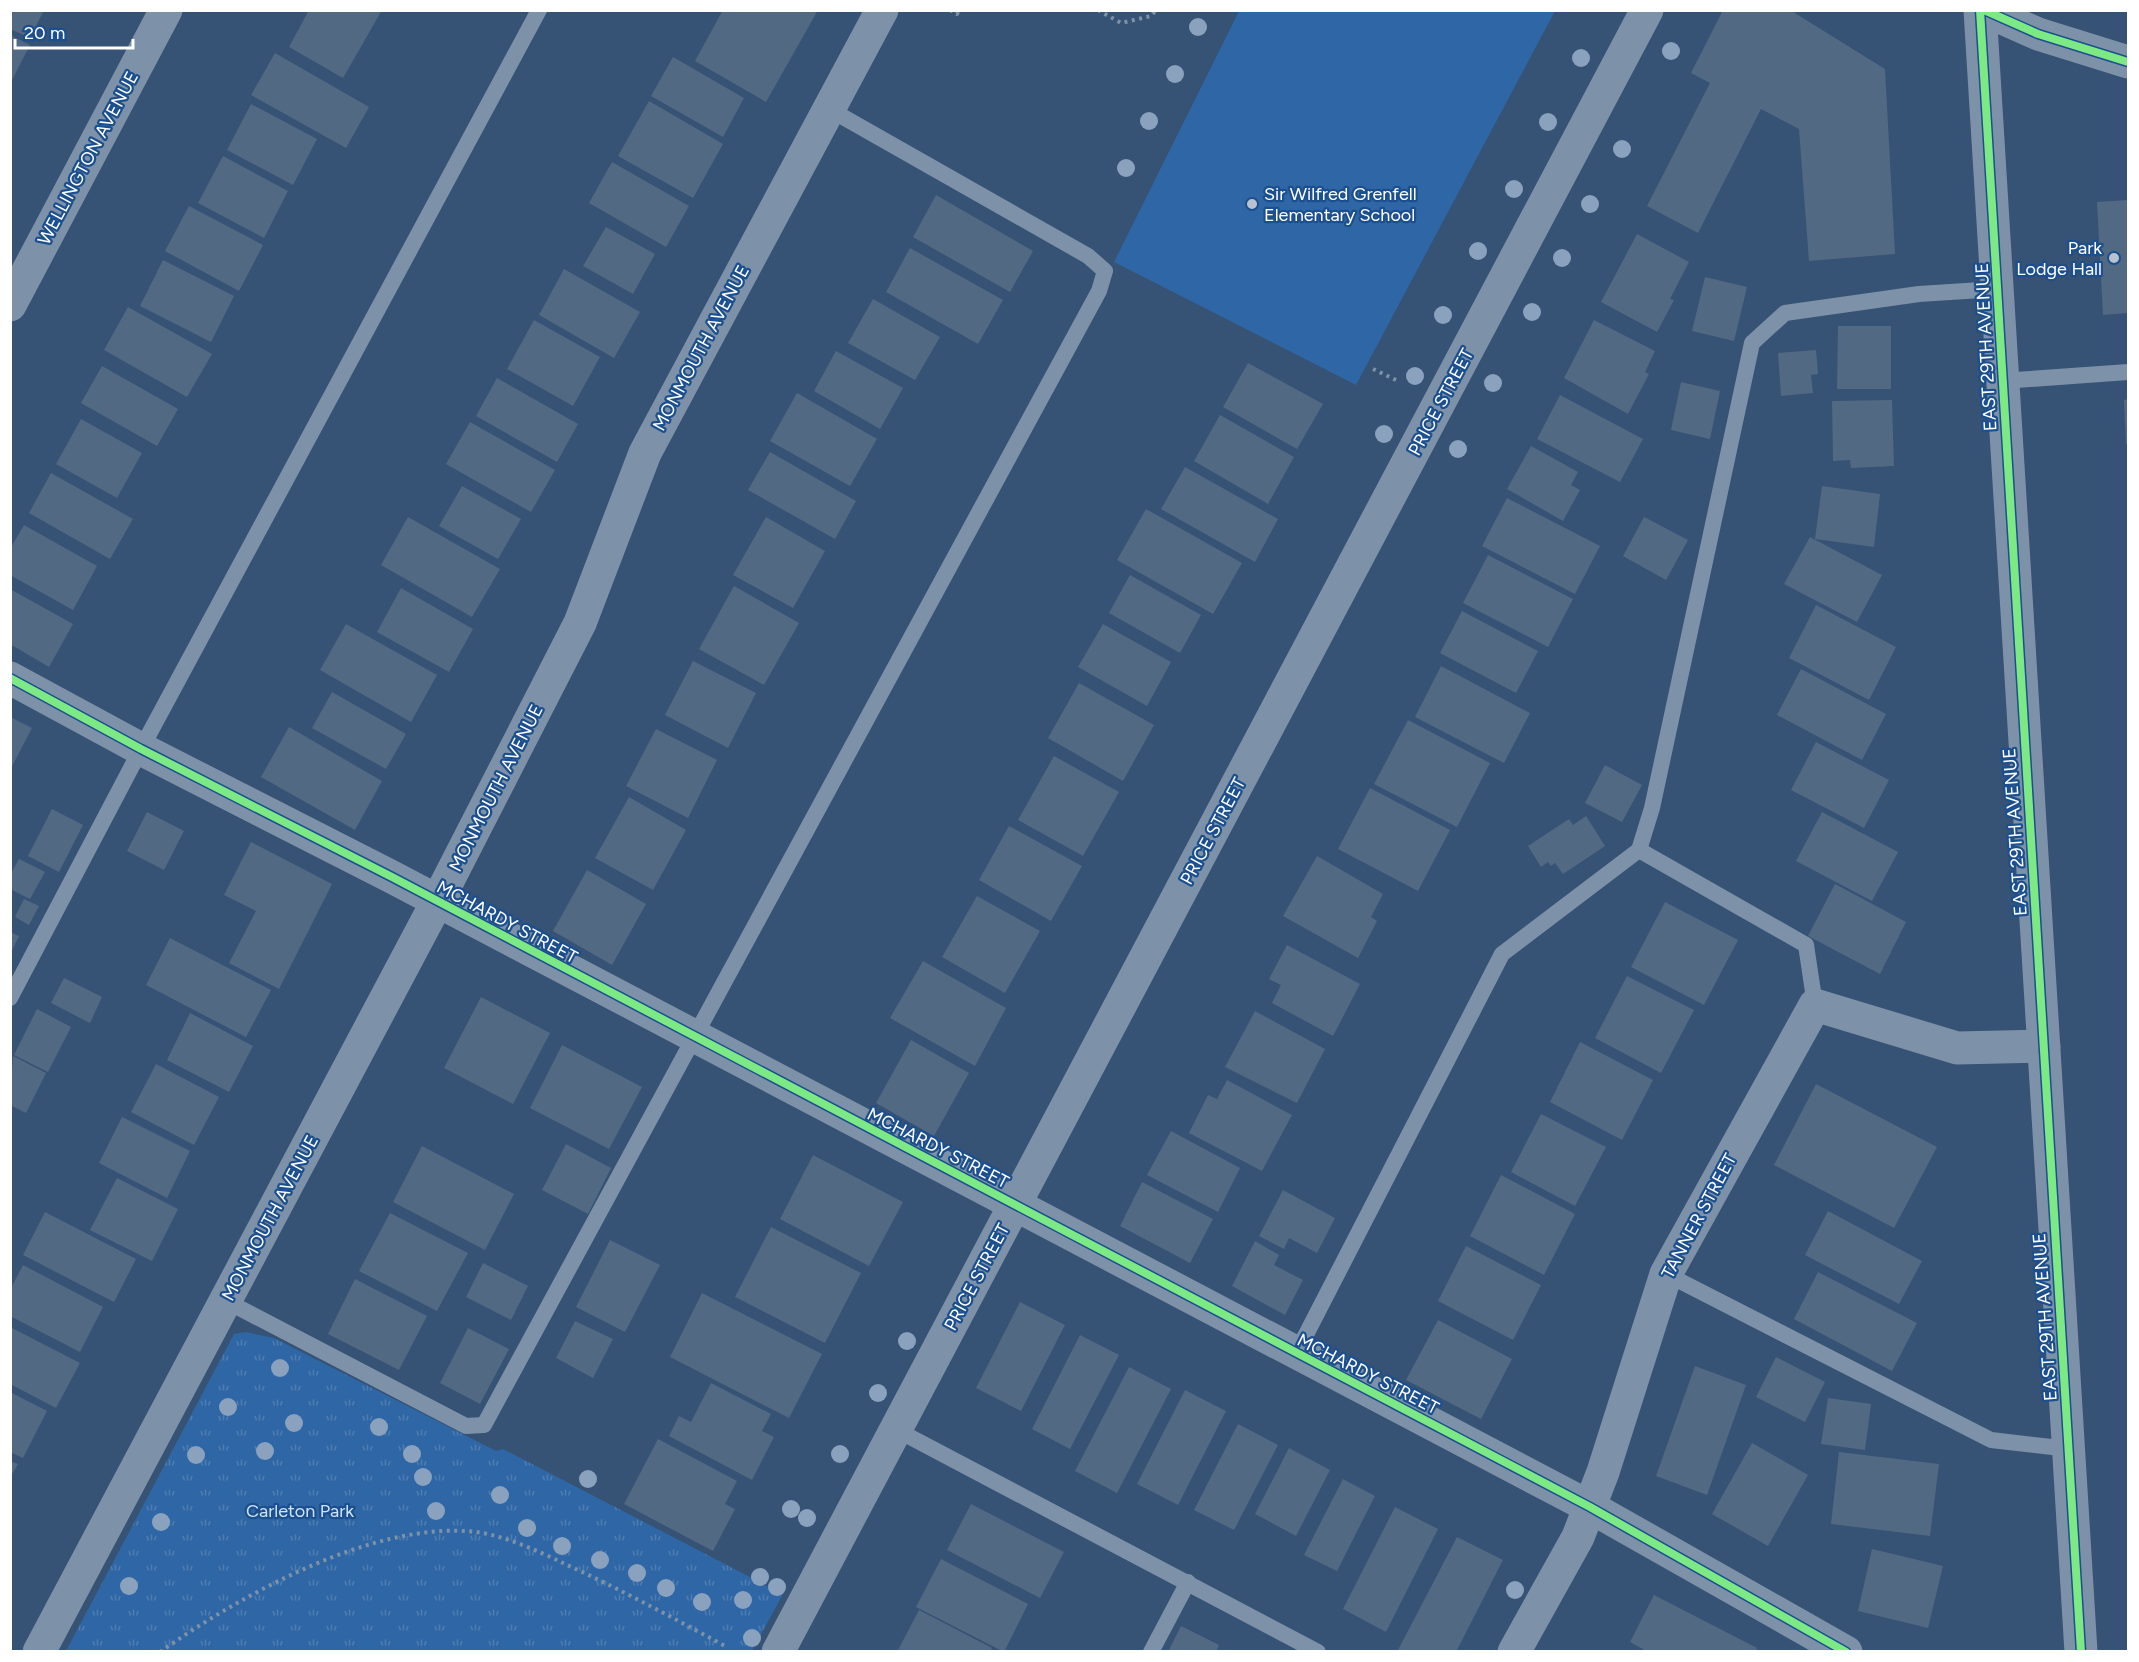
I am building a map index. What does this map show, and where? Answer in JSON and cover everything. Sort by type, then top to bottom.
[{"type":"street","name":"WELLINGTON AVENUE","points":[[10,305],[166,10]]},
{"type":"street","name":"MONMOUTH AVENUE","points":[[39,1652],[437,902],[580,623],[645,453],[882,10]]},
{"type":"street","name":"PRICE STREET","points":[[778,1652],[1647,10]]},
{"type":"street","points":[[1982,10],[2038,34],[2128,62]]},
{"type":"street","name":"EAST 29TH AVENUE","points":[[1982,10],[2002,381],[2081,1652]]},
{"type":"street","name":"MCHARDY STREET","points":[[10,678],[141,750],[437,902],[1590,1507],[1845,1651]]},
{"type":"street","points":[[1815,1005],[1957,1048],[2044,1046]]},
{"type":"street","name":"TANNER STREET","points":[[1514,1652],[1574,1544],[1590,1507],[1666,1274],[1815,1005]]},
{"type":"lane","points":[[10,998],[539,10]]},
{"type":"lane","points":[[226,1301],[466,1426],[484,1425],[1099,291],[1104,271],[1088,256],[830,110]]},
{"type":"lane","points":[[1296,1354],[1502,954],[1639,850],[1652,808],[1752,343],[1785,313],[1919,294],[1997,289]]},
{"type":"lane","points":[[2002,381],[2128,372]]},
{"type":"lane","points":[[1639,850],[1806,945],[1815,1005]]},
{"type":"lane","points":[[1666,1274],[1991,1440],[2068,1449]]},
{"type":"lane","points":[[895,1429],[1318,1652]]},
{"type":"lane","points":[[1151,1652],[1188,1582]]},
{"type":"path","points":[[950,10],[957,14],[959,10]]},
{"type":"path","points":[[1098,10],[1122,23],[1151,16],[1156,10]]},
{"type":"path","points":[[1373,369],[1396,380]]},
{"type":"path","points":[[160,1652],[265,1586],[365,1546],[430,1530],[478,1532],[532,1549],[608,1584],[727,1647]]},
{"type":"green space","points":[[1239,11],[1555,11],[1356,385],[1114,262]]},
{"type":"green space","name":"Carleton Park","points":[[246,1332],[274,1338],[496,1451],[503,1449],[783,1594],[752,1651],[66,1651],[234,1334]]},
{"type":"building","points":[[10,10],[44,10],[30,38],[10,29]]},
{"type":"building","points":[[309,10],[382,10],[343,78],[289,47]]},
{"type":"building","points":[[723,10],[818,10],[766,102],[695,61]]},
{"type":"building","points":[[1723,10],[1790,10],[1885,69],[1895,254],[1809,261],[1799,129],[1761,109],[1698,233],[1647,206],[1710,83],[1691,73]]},
{"type":"building","points":[[10,35],[30,45],[10,84]]},
{"type":"building","points":[[275,53],[369,107],[346,148],[251,95]]},
{"type":"building","points":[[673,57],[744,98],[723,137],[651,96]]},
{"type":"building","points":[[649,101],[723,144],[693,198],[618,156]]},
{"type":"building","points":[[251,104],[317,139],[293,185],[227,150]]},
{"type":"building","points":[[223,156],[288,191],[264,238],[198,203]]},
{"type":"building","points":[[612,162],[689,206],[666,247],[589,203]]},
{"type":"building","points":[[936,195],[1033,251],[1010,292],[913,237]]},
{"type":"building","name":"Park Lodge Hall","points":[[2128,200],[2128,313],[2103,315],[2097,202]]},
{"type":"building","points":[[189,206],[263,245],[239,291],[165,251]]},
{"type":"building","points":[[606,227],[655,254],[633,294],[583,266]]},
{"type":"building","points":[[1637,234],[1689,262],[1670,299],[1674,300],[1657,332],[1601,302]]},
{"type":"building","points":[[910,248],[1003,300],[978,344],[886,292]]},
{"type":"building","points":[[163,260],[234,296],[211,342],[140,306]]},
{"type":"building","points":[[564,269],[640,312],[614,358],[539,315]]},
{"type":"building","points":[[1705,277],[1747,287],[1734,341],[1692,331]]},
{"type":"building","points":[[873,299],[940,337],[915,380],[848,343]]},
{"type":"building","points":[[128,307],[212,354],[187,397],[104,350]]},
{"type":"building","points":[[534,320],[600,357],[573,406],[507,369]]},
{"type":"building","points":[[1594,320],[1655,351],[1645,372],[1649,374],[1628,414],[1564,378]]},
{"type":"building","points":[[1838,326],[1891,326],[1891,389],[1837,389]]},
{"type":"building","points":[[1816,350],[1818,374],[1811,375],[1813,393],[1781,396],[1778,353]]},
{"type":"building","points":[[836,351],[903,388],[880,429],[814,391]]},
{"type":"building","points":[[1248,363],[1323,404],[1297,449],[1223,407]]},
{"type":"building","points":[[102,366],[178,409],[157,446],[81,403]]},
{"type":"building","points":[[497,378],[578,424],[557,462],[476,416]]},
{"type":"building","points":[[1681,382],[1720,391],[1710,439],[1671,430]]},
{"type":"building","points":[[797,393],[877,439],[850,486],[770,441]]},
{"type":"building","points":[[1560,395],[1643,439],[1620,482],[1537,439]]},
{"type":"building","points":[[2128,399],[2128,444],[2126,444],[2124,400]]},
{"type":"building","points":[[1892,400],[1894,466],[1851,468],[1850,460],[1833,461],[1832,401]]},
{"type":"building","points":[[1220,415],[1294,457],[1268,504],[1194,461]]},
{"type":"building","points":[[81,419],[142,453],[117,498],[56,464]]},
{"type":"building","points":[[470,422],[555,470],[531,512],[446,464]]},
{"type":"building","points":[[1531,446],[1578,472],[1571,485],[1580,490],[1563,521],[1507,489]]},
{"type":"building","points":[[770,452],[856,501],[835,539],[748,490]]},
{"type":"building","points":[[1185,467],[1278,519],[1255,562],[1161,509]]},
{"type":"building","points":[[51,473],[133,519],[110,559],[29,513]]},
{"type":"building","points":[[462,486],[521,519],[498,559],[439,526]]},
{"type":"building","points":[[1822,486],[1880,494],[1874,547],[1815,539]]},
{"type":"building","points":[[1507,498],[1600,546],[1575,594],[1482,546]]},
{"type":"building","points":[[1146,509],[1242,563],[1213,614],[1117,560]]},
{"type":"building","points":[[408,517],[500,569],[472,617],[381,565]]},
{"type":"building","points":[[766,517],[825,551],[793,608],[733,575]]},
{"type":"building","points":[[1644,517],[1688,540],[1666,580],[1623,556]]},
{"type":"building","points":[[24,525],[97,566],[73,610],[10,575],[10,549]]},
{"type":"building","points":[[1810,537],[1882,575],[1857,622],[1784,584]]},
{"type":"building","points":[[1488,555],[1573,599],[1548,647],[1463,603]]},
{"type":"building","points":[[1130,575],[1201,615],[1180,653],[1109,613]]},
{"type":"building","points":[[734,586],[799,623],[764,685],[699,649]]},
{"type":"building","points":[[401,588],[473,629],[449,672],[377,632]]},
{"type":"building","points":[[10,589],[73,624],[49,667],[10,644]]},
{"type":"building","points":[[1816,605],[1896,647],[1869,700],[1789,658]]},
{"type":"building","points":[[1462,611],[1538,651],[1516,693],[1440,653]]},
{"type":"building","points":[[346,624],[437,675],[411,722],[320,670]]},
{"type":"building","points":[[1103,624],[1171,662],[1147,706],[1078,667]]},
{"type":"building","points":[[693,661],[756,693],[728,748],[665,715]]},
{"type":"building","points":[[1441,666],[1530,713],[1504,763],[1415,717]]},
{"type":"building","points":[[1801,669],[1886,714],[1862,760],[1777,715]]},
{"type":"building","points":[[1079,683],[1154,725],[1123,781],[1048,738]]},
{"type":"building","points":[[332,692],[406,734],[386,769],[312,728]]},
{"type":"building","points":[[10,717],[32,728],[10,770]]},
{"type":"building","points":[[1408,720],[1490,763],[1457,827],[1374,784]]},
{"type":"building","points":[[289,727],[382,781],[355,830],[261,777]]},
{"type":"building","points":[[656,729],[717,760],[688,818],[626,786]]},
{"type":"building","points":[[1816,742],[1889,780],[1864,828],[1791,790]]},
{"type":"building","points":[[1054,756],[1119,792],[1083,856],[1018,820]]},
{"type":"building","points":[[1605,765],[1642,785],[1622,822],[1585,803]]},
{"type":"building","points":[[1370,788],[1450,830],[1418,891],[1338,849]]},
{"type":"building","points":[[629,797],[686,830],[653,890],[595,858]]},
{"type":"building","points":[[52,809],[83,825],[59,872],[28,856]]},
{"type":"building","points":[[147,812],[184,831],[164,870],[127,851]]},
{"type":"building","points":[[1822,812],[1898,852],[1872,901],[1796,861]]},
{"type":"building","points":[[1586,816],[1605,846],[1563,874],[1555,863],[1551,866],[1548,862],[1541,867],[1528,846],[1569,819],[1573,825]]},
{"type":"building","points":[[1009,826],[1082,866],[1051,921],[979,880]]},
{"type":"building","points":[[251,842],[332,884],[279,989],[229,963],[256,911],[224,895]]},
{"type":"building","points":[[1317,856],[1383,894],[1371,917],[1377,921],[1358,958],[1283,916]]},
{"type":"building","points":[[19,859],[45,872],[30,899],[10,889],[10,875]]},
{"type":"building","points":[[587,870],[646,904],[612,965],[553,931]]},
{"type":"building","points":[[1835,884],[1906,922],[1880,974],[1808,936]]},
{"type":"building","points":[[977,896],[1040,931],[1005,993],[942,957]]},
{"type":"building","points":[[24,899],[39,906],[29,925],[15,917]]},
{"type":"building","points":[[1665,902],[1738,940],[1704,1005],[1631,967]]},
{"type":"building","points":[[10,932],[19,936],[10,954]]},
{"type":"building","points":[[170,938],[271,990],[246,1037],[146,985]]},
{"type":"building","points":[[1287,945],[1360,984],[1333,1036],[1272,1003],[1281,985],[1269,979]]},
{"type":"building","points":[[923,961],[1006,1008],[975,1066],[890,1018]]},
{"type":"building","points":[[1627,976],[1694,1010],[1661,1073],[1595,1038]]},
{"type":"building","points":[[64,978],[102,997],[90,1023],[51,1003]]},
{"type":"building","points":[[481,997],[550,1033],[513,1104],[444,1068]]},
{"type":"building","points":[[37,1009],[71,1027],[48,1072],[14,1055]]},
{"type":"building","points":[[1255,1011],[1325,1049],[1297,1103],[1225,1067]]},
{"type":"building","points":[[190,1013],[253,1046],[229,1092],[167,1060]]},
{"type":"building","points":[[911,1040],[969,1073],[934,1136],[876,1103]]},
{"type":"building","points":[[1580,1042],[1653,1080],[1622,1140],[1550,1102]]},
{"type":"building","points":[[562,1045],[642,1087],[609,1149],[530,1108]]},
{"type":"building","points":[[13,1056],[46,1073],[26,1113],[10,1105]]},
{"type":"building","points":[[156,1064],[219,1097],[194,1145],[131,1112]]},
{"type":"building","points":[[1227,1080],[1292,1115],[1262,1171],[1189,1133],[1208,1095],[1217,1099]]},
{"type":"building","points":[[1816,1084],[1937,1147],[1894,1228],[1774,1165]]},
{"type":"building","points":[[1541,1114],[1606,1147],[1575,1206],[1511,1172]]},
{"type":"building","points":[[122,1117],[190,1151],[167,1198],[99,1163]]},
{"type":"building","points":[[1171,1131],[1240,1168],[1218,1212],[1147,1175]]},
{"type":"building","points":[[566,1144],[611,1168],[588,1214],[542,1190]]},
{"type":"building","points":[[422,1146],[514,1194],[485,1250],[393,1202]]},
{"type":"building","points":[[813,1155],[903,1202],[869,1266],[780,1219]]},
{"type":"building","points":[[1501,1175],[1575,1214],[1544,1275],[1470,1236]]},
{"type":"building","points":[[117,1178],[178,1209],[152,1261],[90,1230]]},
{"type":"building","points":[[1142,1182],[1213,1219],[1190,1263],[1120,1226]]},
{"type":"building","points":[[1283,1190],[1335,1218],[1317,1253],[1289,1238],[1284,1249],[1259,1236]]},
{"type":"building","points":[[1828,1211],[1922,1261],[1899,1304],[1805,1255]]},
{"type":"building","points":[[45,1212],[136,1259],[114,1302],[23,1255]]},
{"type":"building","points":[[390,1213],[468,1253],[437,1311],[359,1271]]},
{"type":"building","points":[[771,1227],[861,1273],[825,1343],[735,1297]]},
{"type":"building","points":[[610,1240],[660,1265],[625,1332],[576,1307]]},
{"type":"building","points":[[1255,1241],[1279,1255],[1274,1265],[1303,1280],[1285,1315],[1232,1286]]},
{"type":"building","points":[[1466,1246],[1541,1285],[1513,1340],[1438,1301]]},
{"type":"building","points":[[483,1263],[528,1286],[511,1320],[466,1297]]},
{"type":"building","points":[[23,1265],[103,1307],[80,1352],[10,1316],[10,1290]]},
{"type":"building","points":[[1818,1272],[1917,1323],[1892,1371],[1794,1319]]},
{"type":"building","points":[[355,1279],[427,1316],[399,1370],[328,1334]]},
{"type":"building","points":[[702,1293],[822,1354],[789,1418],[670,1357]]},
{"type":"building","points":[[1020,1302],[1065,1325],[1021,1411],[976,1388]]},
{"type":"building","points":[[1438,1320],[1512,1359],[1481,1419],[1406,1380]]},
{"type":"building","points":[[575,1321],[613,1339],[593,1378],[556,1358]]},
{"type":"building","points":[[10,1327],[80,1363],[56,1408],[10,1384]]},
{"type":"building","points":[[468,1328],[509,1349],[480,1404],[440,1383]]},
{"type":"building","points":[[1080,1335],[1119,1355],[1070,1449],[1032,1429]]},
{"type":"building","points":[[1776,1357],[1825,1382],[1805,1422],[1756,1397]]},
{"type":"building","points":[[1695,1366],[1746,1385],[1707,1495],[1656,1476]]},
{"type":"building","points":[[1129,1367],[1171,1389],[1117,1493],[1075,1471]]},
{"type":"building","points":[[711,1383],[771,1414],[762,1431],[774,1437],[752,1480],[669,1436],[679,1416],[691,1422]]},
{"type":"building","points":[[1185,1390],[1226,1411],[1178,1505],[1137,1484]]},
{"type":"building","points":[[10,1392],[47,1411],[23,1458],[10,1452]]},
{"type":"building","points":[[1828,1398],[1871,1404],[1865,1450],[1821,1444]]},
{"type":"building","points":[[1238,1424],[1278,1445],[1234,1530],[1194,1510]]},
{"type":"building","points":[[658,1439],[737,1481],[725,1504],[735,1509],[713,1551],[624,1504]]},
{"type":"building","points":[[1752,1443],[1808,1475],[1768,1546],[1712,1514]]},
{"type":"building","points":[[1289,1448],[1330,1470],[1296,1536],[1255,1514]]},
{"type":"building","points":[[1839,1452],[1939,1464],[1930,1536],[1831,1524]]},
{"type":"building","points":[[10,1461],[18,1464],[10,1478]]},
{"type":"building","points":[[1343,1479],[1375,1496],[1337,1571],[1304,1555]]},
{"type":"building","points":[[971,1504],[1064,1552],[1040,1598],[947,1550]]},
{"type":"building","points":[[1395,1507],[1438,1529],[1386,1632],[1343,1609]]},
{"type":"building","points":[[1457,1537],[1503,1560],[1456,1652],[1397,1652]]},
{"type":"building","points":[[1872,1549],[1943,1566],[1928,1628],[1858,1611]]},
{"type":"building","points":[[941,1559],[1028,1604],[1004,1652],[916,1607]]},
{"type":"building","points":[[1654,1595],[1757,1648],[1755,1652],[1648,1652],[1630,1642]]},
{"type":"building","points":[[919,1610],[992,1648],[990,1652],[897,1652]]},
{"type":"building","points":[[1181,1626],[1219,1645],[1216,1652],[1168,1652]]},
{"type":"cycle path","points":[[1980,10],[2081,1652]]},
{"type":"cycle path","points":[[1984,10],[2038,34],[2128,62]]},
{"type":"cycle path","points":[[10,678],[141,749],[392,877],[1590,1507],[1846,1652]]},
{"type":"place","name":"Sir Wilfred Grenfell Elementary School","points":[[1252,204]]},
{"type":"place","name":"Park Lodge Hall","points":[[2114,258]]}]
